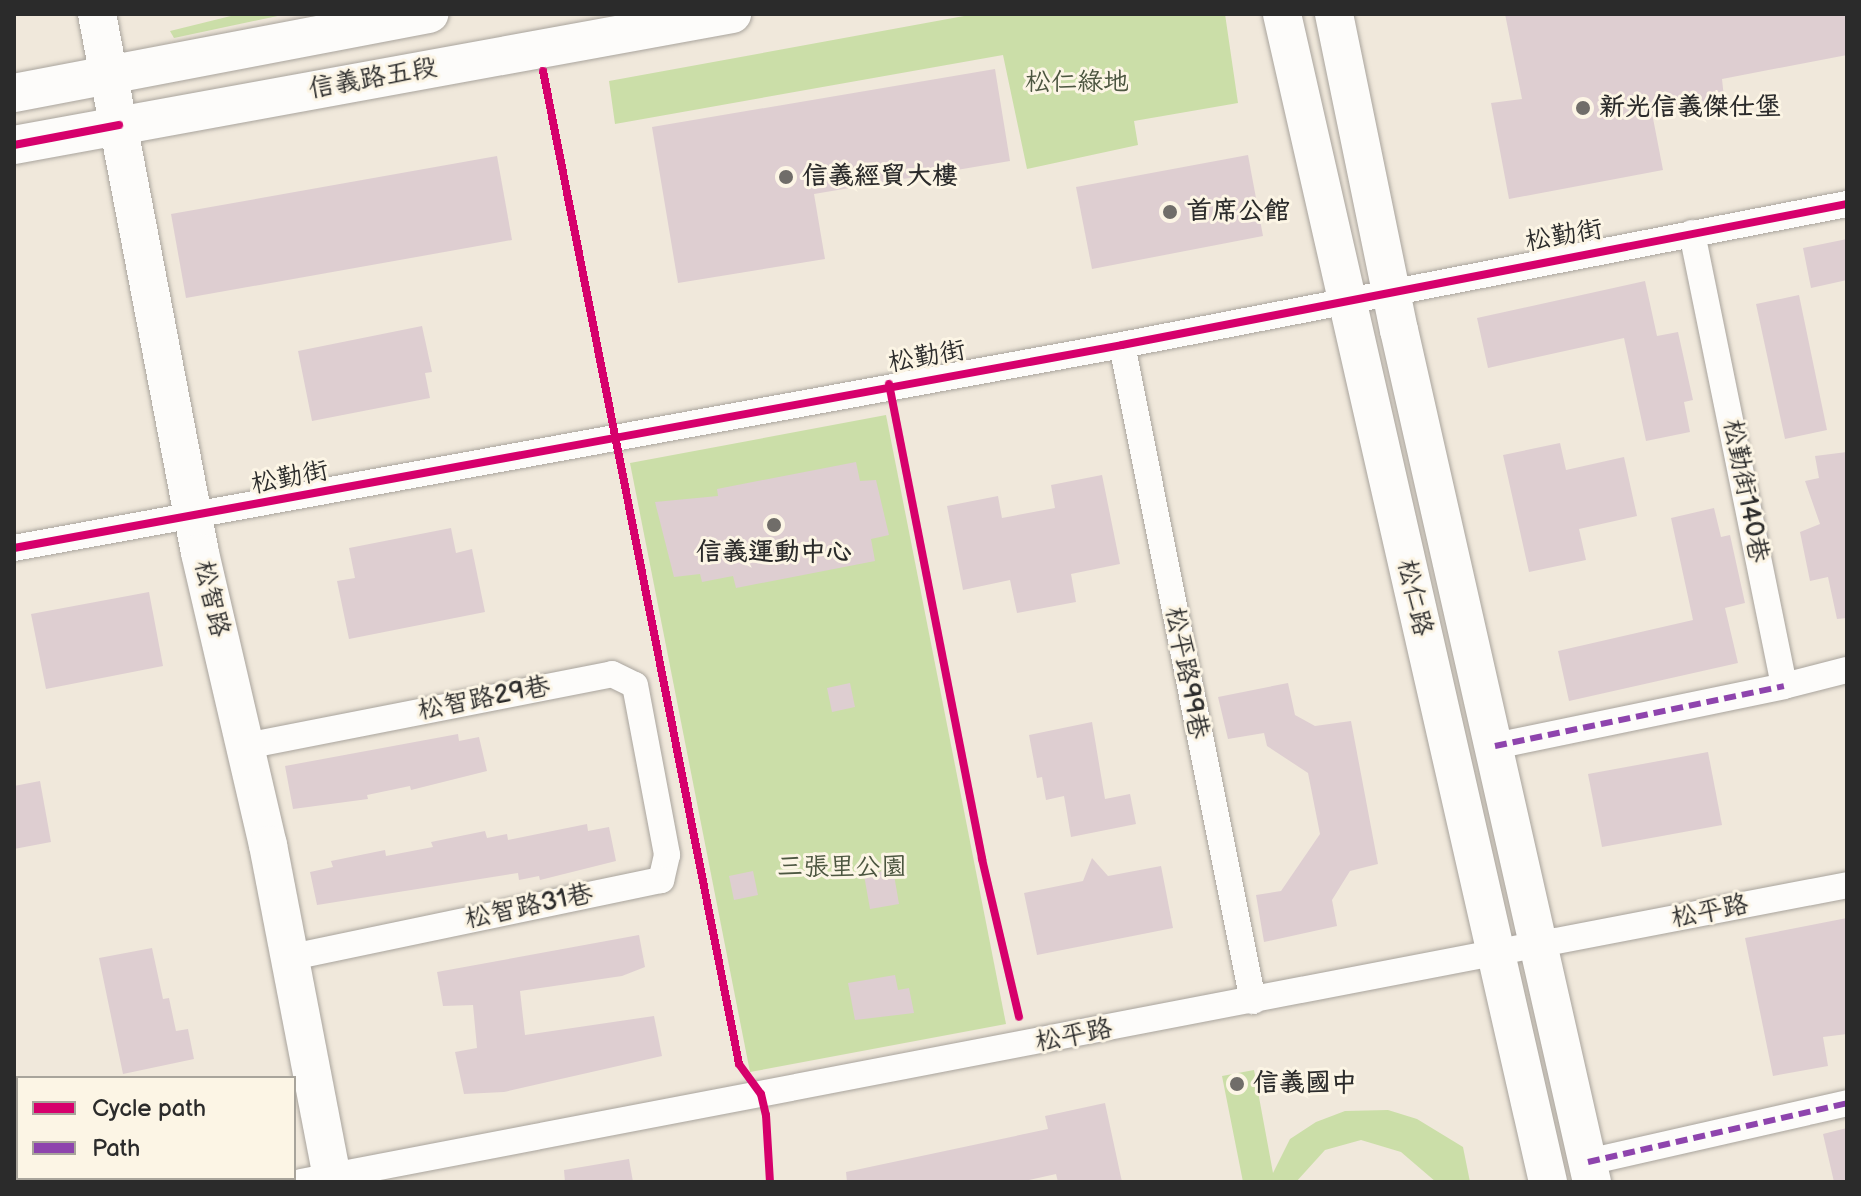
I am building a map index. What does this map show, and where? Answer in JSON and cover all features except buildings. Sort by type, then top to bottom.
[{"type":"street","name":"松智路","points":[[97,14],[193,517],[246,746],[288,958],[322,1180]]},
{"type":"street","name":"信義路五段","points":[[14,93],[430,14]]},
{"type":"street","name":"信義路五段","points":[[14,145],[732,14]]},
{"type":"street","name":"松仁路","points":[[1282,14],[1548,1182]]},
{"type":"street","name":"松仁路","points":[[1334,14],[1392,289],[1590,1172]]},
{"type":"street","name":"松勤街","points":[[14,548],[1122,345],[1392,289],[1847,204]]},
{"type":"street","name":"松勤街140巷","points":[[1692,233],[1784,686]]},
{"type":"street","name":"松平路99巷","points":[[1122,345],[1253,1001]]},
{"type":"street","points":[[1495,746],[1847,670]]},
{"type":"street","name":"松智路29巷","points":[[246,746],[612,674],[635,685],[651,770]]},
{"type":"street","name":"松智路31巷","points":[[288,958],[661,880],[667,855],[651,770]]},
{"type":"street","name":"松平路","points":[[322,1180],[1847,885]]},
{"type":"street","points":[[1590,1172],[1847,1103]]},
{"type":"green space","points":[[239,14],[287,14],[174,38],[170,31]]},
{"type":"green space","name":"松仁綠地","points":[[975,14],[1225,14],[1238,103],[1134,121],[1138,145],[1027,169],[1003,55],[615,124],[609,81]]},
{"type":"green space","name":"三張里公園","points":[[886,415],[1006,1024],[750,1072],[630,463]]},
{"type":"green space","points":[[1254,1070],[1273,1173],[1290,1139],[1316,1122],[1345,1111],[1388,1110],[1417,1119],[1463,1147],[1470,1182],[1436,1182],[1401,1152],[1361,1140],[1325,1150],[1296,1182],[1243,1182],[1222,1076]]},
{"type":"marked path","points":[[1495,746],[1784,686]]},
{"type":"marked path","points":[[1588,1162],[1847,1103]]},
{"type":"cycle path","points":[[543,71],[739,1064],[761,1094],[766,1115],[770,1182]]},
{"type":"cycle path","points":[[14,145],[119,125]]},
{"type":"cycle path","points":[[14,548],[1122,345],[1847,204]]},
{"type":"cycle path","points":[[889,384],[982,859],[1019,1017]]},
{"type":"place","name":"新光信義傑仕堡","points":[[1583,108]]},
{"type":"place","name":"信義經貿大樓","points":[[786,177]]},
{"type":"place","name":"首席公館","points":[[1170,212]]},
{"type":"place","name":"信義運動中心","points":[[774,525]]},
{"type":"place","name":"信義國中","points":[[1237,1084]]}]
